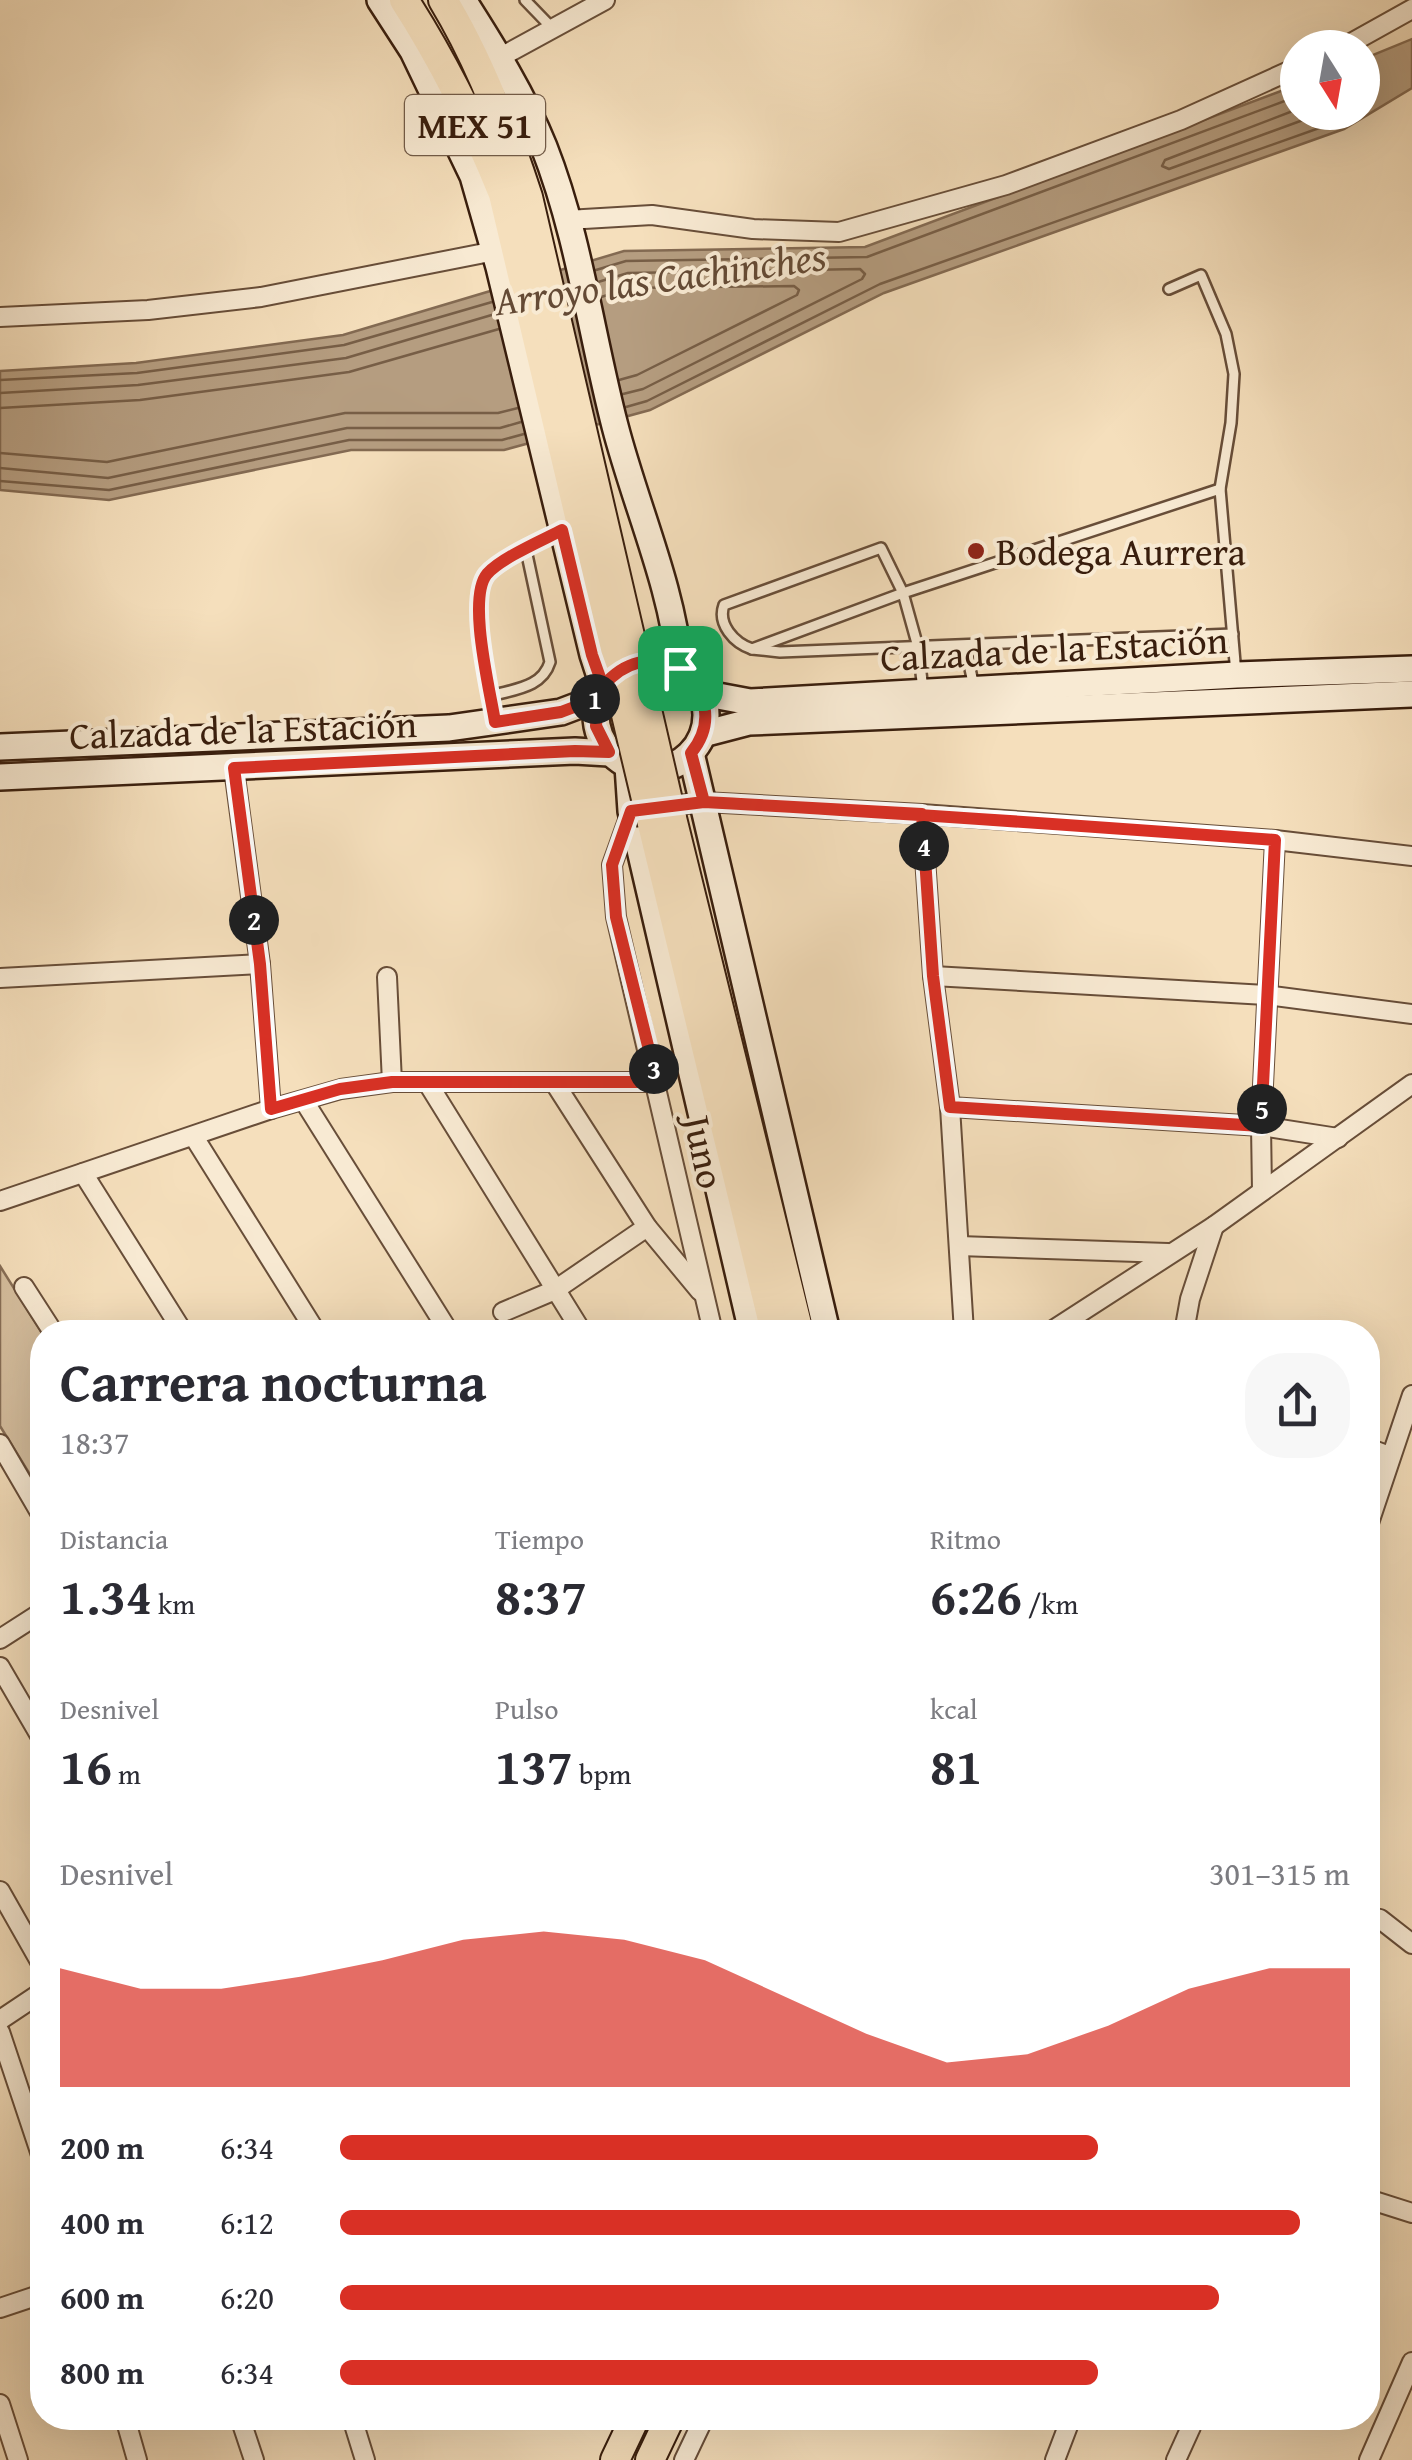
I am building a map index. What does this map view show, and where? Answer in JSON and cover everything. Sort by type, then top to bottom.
[{"type":"main road","points":[[380,0],[448,119],[514,258],[561,439],[562,530],[600,692],[596,726],[652,818],[750,1320]]},
{"type":"main road","name":"MEX 51","points":[[404,0],[437,50],[474,123],[502,194],[514,258],[561,439],[620,639],[652,818],[772,1320]]},
{"type":"main road","name":"MEX 51","points":[[443,0],[460,28],[510,143],[514,258]]},
{"type":"main road","points":[[464,0],[544,146],[567,220],[615,428],[676,632],[680,668]]},
{"type":"main road","points":[[600,692],[615,673],[647,660],[664,661],[680,668],[702,693],[706,720],[697,743],[678,764],[662,770],[618,759]]},
{"type":"main road","name":"Calzada de la Estación","points":[[697,743],[749,722],[1236,688],[1412,669]]},
{"type":"main road","name":"Calzada de la Estación","points":[[702,693],[750,702],[974,689],[1236,688],[1412,694]]},
{"type":"main road","name":"Calzada de la Estación","points":[[0,747],[449,728],[561,712],[600,692]]},
{"type":"main road","points":[[697,743],[704,802],[824,1320]]},
{"type":"main road","name":"Calzada de la Estación","points":[[0,777],[575,751],[618,759]]},
{"type":"main road","name":"MEX 51","points":[[652,818],[796,1320]]},
{"type":"main road","points":[[615,2460],[629,2430]]},
{"type":"main road","points":[[650,2460],[664,2430]]},
{"type":"street","points":[[499,58],[605,0]]},
{"type":"street","points":[[1375,30],[1412,10]]},
{"type":"street","points":[[567,220],[652,215],[752,229],[839,232],[1006,185],[1181,120],[1280,76]]},
{"type":"street","points":[[0,317],[148,310],[261,298],[514,258]]},
{"type":"street","points":[[234,768],[260,964],[271,1109]]},
{"type":"street","points":[[652,818],[704,802],[1275,840],[1412,856]]},
{"type":"street","points":[[922,814],[933,976],[950,1107],[963,1320]]},
{"type":"street","name":"Juno","points":[[652,818],[612,865],[616,917],[709,1320]]},
{"type":"street","points":[[1262,1191],[1261,1126],[1275,840]]},
{"type":"street","points":[[0,978],[260,964]]},
{"type":"street","points":[[933,976],[1266,995],[1412,1014]]},
{"type":"street","points":[[387,978],[392,1082]]},
{"type":"street","points":[[7,1198],[340,1089],[392,1082],[657,1082]]},
{"type":"street","points":[[427,1082],[574,1320]]},
{"type":"street","points":[[554,1082],[647,1227],[704,1296]]},
{"type":"street","points":[[1075,1320],[1412,1084]]},
{"type":"street","points":[[304,1101],[442,1320]]},
{"type":"street","points":[[950,1107],[1261,1126],[1338,1138]]},
{"type":"street","points":[[194,1137],[308,1320]]},
{"type":"street","points":[[83,1173],[175,1320]]},
{"type":"street","points":[[1186,1320],[1214,1226]]},
{"type":"street","points":[[503,1312],[554,1290],[647,1227]]},
{"type":"street","points":[[959,1246],[1169,1254]]},
{"type":"street","points":[[24,1286],[45,1320]]},
{"type":"street","points":[[1380,1486],[1412,1395]]},
{"type":"street","points":[[0,1444],[30,1495]]},
{"type":"street","points":[[1380,1453],[1389,1456]]},
{"type":"street","points":[[0,1639],[30,1620]]},
{"type":"street","points":[[0,1667],[30,1718]]},
{"type":"street","points":[[0,1891],[30,1944]]},
{"type":"street","points":[[1380,1919],[1412,1944]]},
{"type":"street","points":[[0,2020],[30,2000]]},
{"type":"street","points":[[0,2032],[30,2122]]},
{"type":"street","points":[[1380,2202],[1412,2213]]},
{"type":"street","points":[[0,2308],[30,2298]]},
{"type":"street","points":[[1369,2460],[1412,2362]]},
{"type":"street","points":[[0,2404],[18,2460]]},
{"type":"street","points":[[128,2430],[137,2460]]},
{"type":"street","points":[[244,2430],[254,2460]]},
{"type":"street","points":[[356,2430],[365,2460]]},
{"type":"street","points":[[684,2460],[698,2430]]},
{"type":"street","points":[[1057,2460],[1067,2430]]},
{"type":"street","points":[[1176,2460],[1190,2430]]},
{"type":"lane","points":[[526,0],[553,29]]},
{"type":"lane","points":[[1168,290],[1201,274],[1226,334],[1234,374],[1220,489],[1236,688]]},
{"type":"lane","points":[[752,649],[904,593],[1220,489]]},
{"type":"lane","points":[[495,722],[479,613],[480,586],[489,571],[562,530]]},
{"type":"lane","points":[[924,693],[918,646],[904,593],[881,548],[724,605],[722,618],[734,640],[752,649],[780,652],[918,646],[965,646],[1232,634]]},
{"type":"lane","points":[[491,696],[536,683],[546,674],[550,662],[526,550]]},
{"type":"lane","points":[[965,646],[974,689]]},
{"type":"shaded area","points":[[0,1266],[34,1320],[30,1320],[30,1475],[0,1426]]},
{"type":"water","points":[[1412,39],[1412,88],[1380,107],[1380,52]]},
{"type":"water","name":"Arroyo las Cachinches","points":[[1280,91],[1280,130],[1341,130],[884,293],[650,410],[504,450],[351,450],[109,500],[0,490],[0,371],[136,363],[343,335],[624,251],[865,247]]},
{"type":"place","name":"Bodega Aurrera","points":[[976,551]]},
{"type":"route","points":[[680,668],[664,661],[647,660],[630,664],[603,686],[562,530],[489,571],[480,586],[479,613],[495,722],[561,712],[598,698],[596,726],[609,752],[234,768],[260,964],[271,1109],[340,1089],[392,1082],[657,1082],[616,917],[612,865],[631,811],[704,802],[922,814],[933,976],[950,1107],[1261,1126],[1275,840],[922,814],[813,808],[704,802],[691,753],[703,734],[706,707],[693,679],[680,668]]}]
